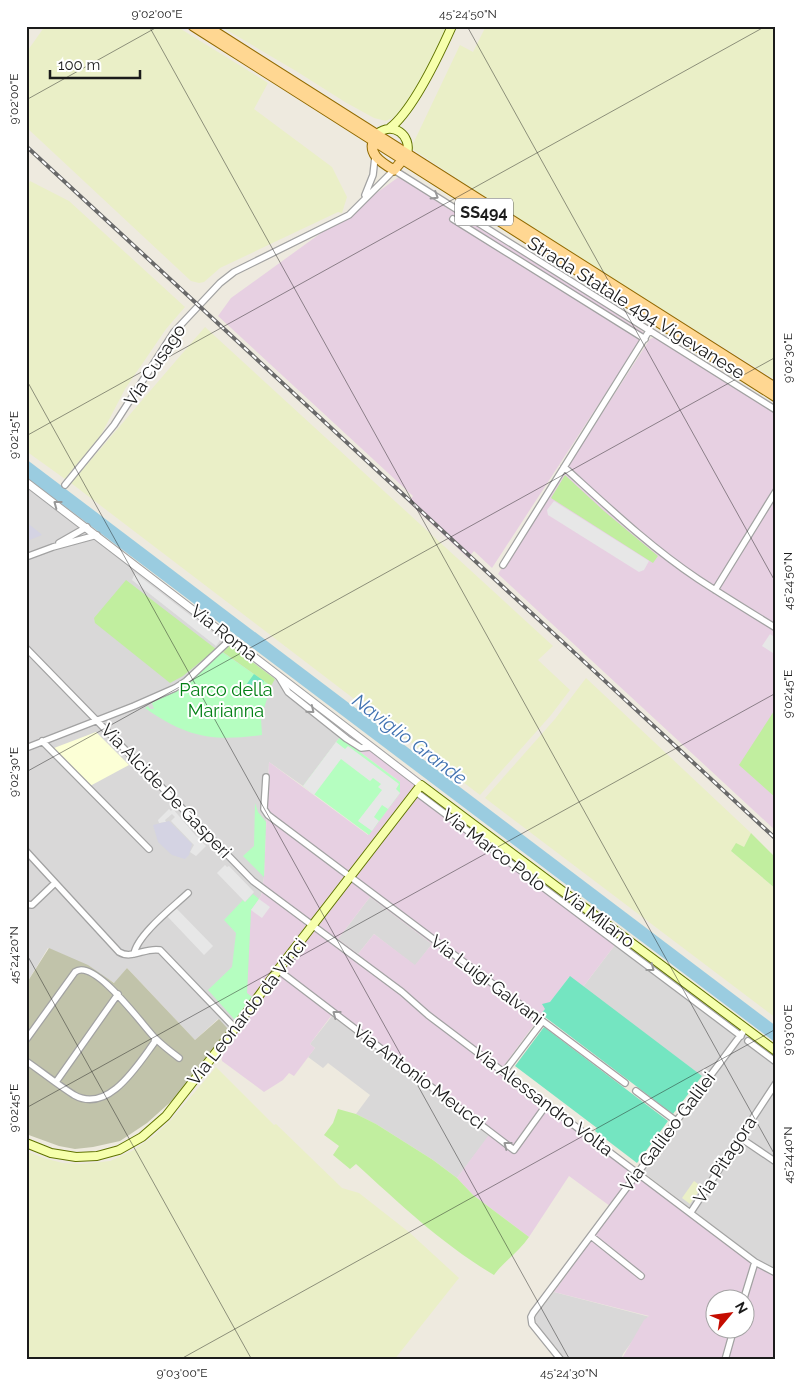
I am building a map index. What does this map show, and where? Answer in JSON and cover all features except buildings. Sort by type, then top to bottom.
[{"type":"main road","name":"Strada Statale 494 Vigevanese","points":[[193,26],[375,137]]},
{"type":"main road","name":"Strada Statale 494 Vigevanese","points":[[206,26],[776,397]]},
{"type":"main road","points":[[405,136],[398,130],[384,129],[375,137],[373,152],[375,157],[394,170],[405,157],[408,147],[404,124],[408,110],[452,26]]},
{"type":"main road","points":[[390,128],[408,110]]},
{"type":"main road","name":"Strada Statale 494 Vigevanese","points":[[405,157],[776,388]]},
{"type":"main road","name":"Via Leonardo da Vinci","points":[[26,1143],[51,1153],[76,1157],[97,1156],[119,1150],[142,1137],[166,1116],[418,788]]},
{"type":"main road","name":"Via Milano","points":[[418,788],[776,1051]]},
{"type":"street","name":"Via Cusago","points":[[362,202],[373,175],[375,157]]},
{"type":"street","name":"Via Cusago","points":[[65,485],[114,425],[174,332],[220,282],[234,272],[349,215],[394,170]]},
{"type":"street","points":[[394,170],[776,410]]},
{"type":"street","points":[[453,219],[645,339]]},
{"type":"street","points":[[503,565],[650,331]]},
{"type":"street","points":[[564,467],[640,535],[698,579],[776,628]]},
{"type":"street","name":"Via Roma","points":[[26,482],[87,527],[370,747],[418,788]]},
{"type":"street","points":[[715,590],[776,491]]},
{"type":"street","points":[[53,547],[87,527]]},
{"type":"street","points":[[26,557],[53,547],[97,535]]},
{"type":"street","points":[[26,748],[134,706],[181,685],[231,639]]},
{"type":"street","name":"Via Alcide De Gasperi","points":[[26,648],[253,881],[313,926]]},
{"type":"street","points":[[42,741],[149,848]]},
{"type":"street","name":"Via Luigi Galvani","points":[[266,777],[264,809],[268,815],[625,1083]]},
{"type":"street","name":"Via Marco Polo","points":[[418,788],[741,1036]]},
{"type":"street","points":[[26,851],[119,952],[128,955],[148,949],[160,950],[235,1028]]},
{"type":"street","points":[[26,904],[32,905],[56,883]]},
{"type":"street","points":[[134,954],[135,947],[141,937],[188,893]]},
{"type":"street","name":"Via Alessandro Volta","points":[[313,926],[755,1262],[776,1273]]},
{"type":"street","points":[[26,1040],[78,970],[83,970],[118,994],[155,1039],[179,1058]]},
{"type":"street","name":"Via Antonio Meucci","points":[[278,970],[514,1150],[547,1104]]},
{"type":"street","points":[[56,1082],[118,994]]},
{"type":"street","points":[[504,1072],[542,1022]]},
{"type":"street","name":"Via Galileo Galilei","points":[[561,1360],[532,1324],[531,1317],[533,1313],[746,1028]]},
{"type":"street","points":[[26,1061],[75,1096],[87,1100],[102,1097],[123,1083],[154,1043],[155,1039]]},
{"type":"street","points":[[748,1041],[776,1062]]},
{"type":"street","name":"Via Pitagora","points":[[691,1212],[776,1083]]},
{"type":"street","points":[[636,1091],[676,1121]]},
{"type":"street","points":[[739,1137],[776,1162]]},
{"type":"street","points":[[591,1236],[641,1276]]},
{"type":"street","points":[[747,1288],[755,1262]]},
{"type":"street","points":[[725,1360],[731,1338]]},
{"type":"shaded area","points":[[45,26],[176,26],[268,83],[254,109],[332,167],[347,197],[342,213],[338,212],[220,268],[204,282],[191,281],[26,127],[26,53]]},
{"type":"shaded area","points":[[220,26],[449,26],[431,65],[409,99],[398,115],[386,121],[374,118],[345,102]]},
{"type":"shaded area","points":[[486,26],[776,26],[776,380],[530,227],[411,148],[460,45],[473,52]]},
{"type":"shaded area","points":[[400,176],[523,253],[645,333],[492,568],[474,551],[468,558],[408,502],[413,496],[218,316],[231,298]]},
{"type":"shaded area","points":[[30,181],[69,201],[185,307],[166,329],[125,389],[101,435],[65,479],[26,451],[26,189]]},
{"type":"shaded area","points":[[205,327],[553,646],[538,660],[570,690],[551,715],[480,795],[71,483]]},
{"type":"shaded area","points":[[656,337],[776,413],[776,831],[498,574],[650,339]]},
{"type":"shaded area","points":[[26,479],[349,725],[303,786],[269,762],[264,877],[261,896],[251,910],[252,997],[228,1029],[218,1019],[195,1040],[127,968],[115,983],[48,948],[26,984]]},
{"type":"shaded area","points":[[554,501],[649,561],[644,570],[639,572],[548,515],[547,510]]},
{"type":"shaded area","points":[[26,522],[40,533],[42,535],[27,541]]},
{"type":"shaded area","points":[[135,573],[221,639],[216,646],[132,580]]},
{"type":"shaded area","points":[[770,634],[776,638],[776,655],[762,646]]},
{"type":"shaded area","points":[[586,678],[751,833],[744,847],[731,851],[776,889],[776,1018],[485,798],[555,719]]},
{"type":"shaded area","points":[[349,725],[624,933],[583,987],[569,977],[500,1071],[776,1275],[776,1360],[621,1360],[644,1320],[649,1316],[554,1292],[614,1209],[569,1176],[529,1237],[473,1195],[457,1178],[491,1132],[334,1012],[310,1044],[315,1048],[294,1076],[289,1073],[283,1080],[264,1092],[222,1061],[221,1054],[259,1003],[247,993],[251,910],[261,896],[264,877],[269,762],[368,835],[400,793],[400,782],[340,737]],"holes":[[[370,897],[432,944],[415,965],[374,934],[358,954],[338,939]]]},
{"type":"shaded area","points":[[96,732],[129,765],[90,786],[54,748]]},
{"type":"shaded area","points":[[336,742],[345,749],[348,746],[399,784],[396,789],[400,793],[388,809],[382,805],[374,817],[379,821],[372,831],[358,821],[382,790],[378,787],[381,784],[373,778],[370,781],[341,759],[314,795],[303,786]]},
{"type":"shaded area","points":[[169,809],[171,811],[173,809],[196,836],[202,839],[206,846],[196,856],[190,852],[194,845],[171,821],[175,817],[172,814],[165,820],[166,822],[159,823],[158,820]]},
{"type":"shaded area","points":[[169,821],[192,844],[189,855],[185,859],[172,855],[158,842],[153,825]]},
{"type":"shaded area","points":[[225,865],[229,866],[254,892],[245,902],[217,873]]},
{"type":"shaded area","points":[[370,897],[432,944],[415,966],[374,934],[358,954],[338,939]]},
{"type":"shaded area","points":[[259,899],[270,907],[262,918],[251,910]]},
{"type":"shaded area","points":[[176,908],[213,946],[204,955],[167,916]]},
{"type":"shaded area","points":[[624,933],[776,1047],[776,1269],[757,1259],[643,1172],[711,1083],[583,987]]},
{"type":"shaded area","points":[[49,948],[88,965],[114,983],[127,968],[195,1040],[219,1019],[228,1029],[176,1097],[147,1123],[120,1141],[75,1149],[59,1146],[26,1134],[26,984]]},
{"type":"shaded area","points":[[332,1016],[489,1136],[457,1178],[433,1160],[376,1124],[356,1114],[370,1095],[328,1063],[323,1068],[308,1057],[315,1048],[310,1044]]},
{"type":"shaded area","points":[[216,1067],[274,1125],[276,1124],[342,1188],[359,1193],[410,1233],[459,1278],[394,1360],[26,1360],[26,1151],[63,1163],[81,1164],[110,1161],[132,1151],[154,1136],[172,1119]]},
{"type":"shaded area","points":[[694,1181],[702,1187],[690,1204],[682,1198]]},
{"type":"shaded area","points":[[554,1292],[650,1317],[623,1354],[621,1360],[566,1360],[554,1345],[550,1345],[534,1324],[534,1318]]},
{"type":"green space","points":[[565,475],[604,511],[658,556],[653,563],[551,498]]},
{"type":"green space","points":[[126,580],[216,649],[183,676],[170,683],[95,623],[94,618]]},
{"type":"green space","points":[[230,645],[275,679],[271,686],[223,652]]},
{"type":"green space","name":"Parco della Marianna","points":[[222,652],[271,686],[261,718],[262,735],[229,738],[200,735],[174,725],[145,708],[148,706],[150,709],[154,709],[152,703],[186,685]]},
{"type":"green space","points":[[254,674],[264,681],[256,692],[246,685]]},
{"type":"green space","points":[[776,708],[776,798],[739,765]]},
{"type":"green space","points":[[340,737],[400,782],[400,793],[369,835],[303,786]]},
{"type":"green space","points":[[255,803],[258,812],[266,822],[264,877],[243,856],[254,846]]},
{"type":"green space","points":[[751,833],[776,858],[776,889],[731,851],[736,843],[744,847]]},
{"type":"green space","points":[[253,894],[259,899],[251,910],[247,993],[252,997],[235,1020],[208,990],[232,967],[236,933],[224,920],[243,900],[245,902]]},
{"type":"green space","points":[[570,976],[702,1076],[673,1114],[541,1014],[545,1009],[542,1004],[550,1002]]},
{"type":"green space","points":[[544,1027],[668,1121],[637,1163],[595,1131],[597,1128],[515,1066]]},
{"type":"green space","points":[[338,1109],[356,1114],[376,1124],[433,1160],[457,1178],[473,1195],[529,1237],[494,1275],[475,1263],[422,1223],[356,1164],[350,1169],[333,1155],[339,1146],[324,1135],[333,1123]]},
{"type":"water","points":[[26,459],[776,1026],[776,1043],[26,477]]},
{"type":"railway","points":[[26,146],[776,839]]},
{"type":"water label","name":"Naviglio Grande","points":[[410,739]]}]
